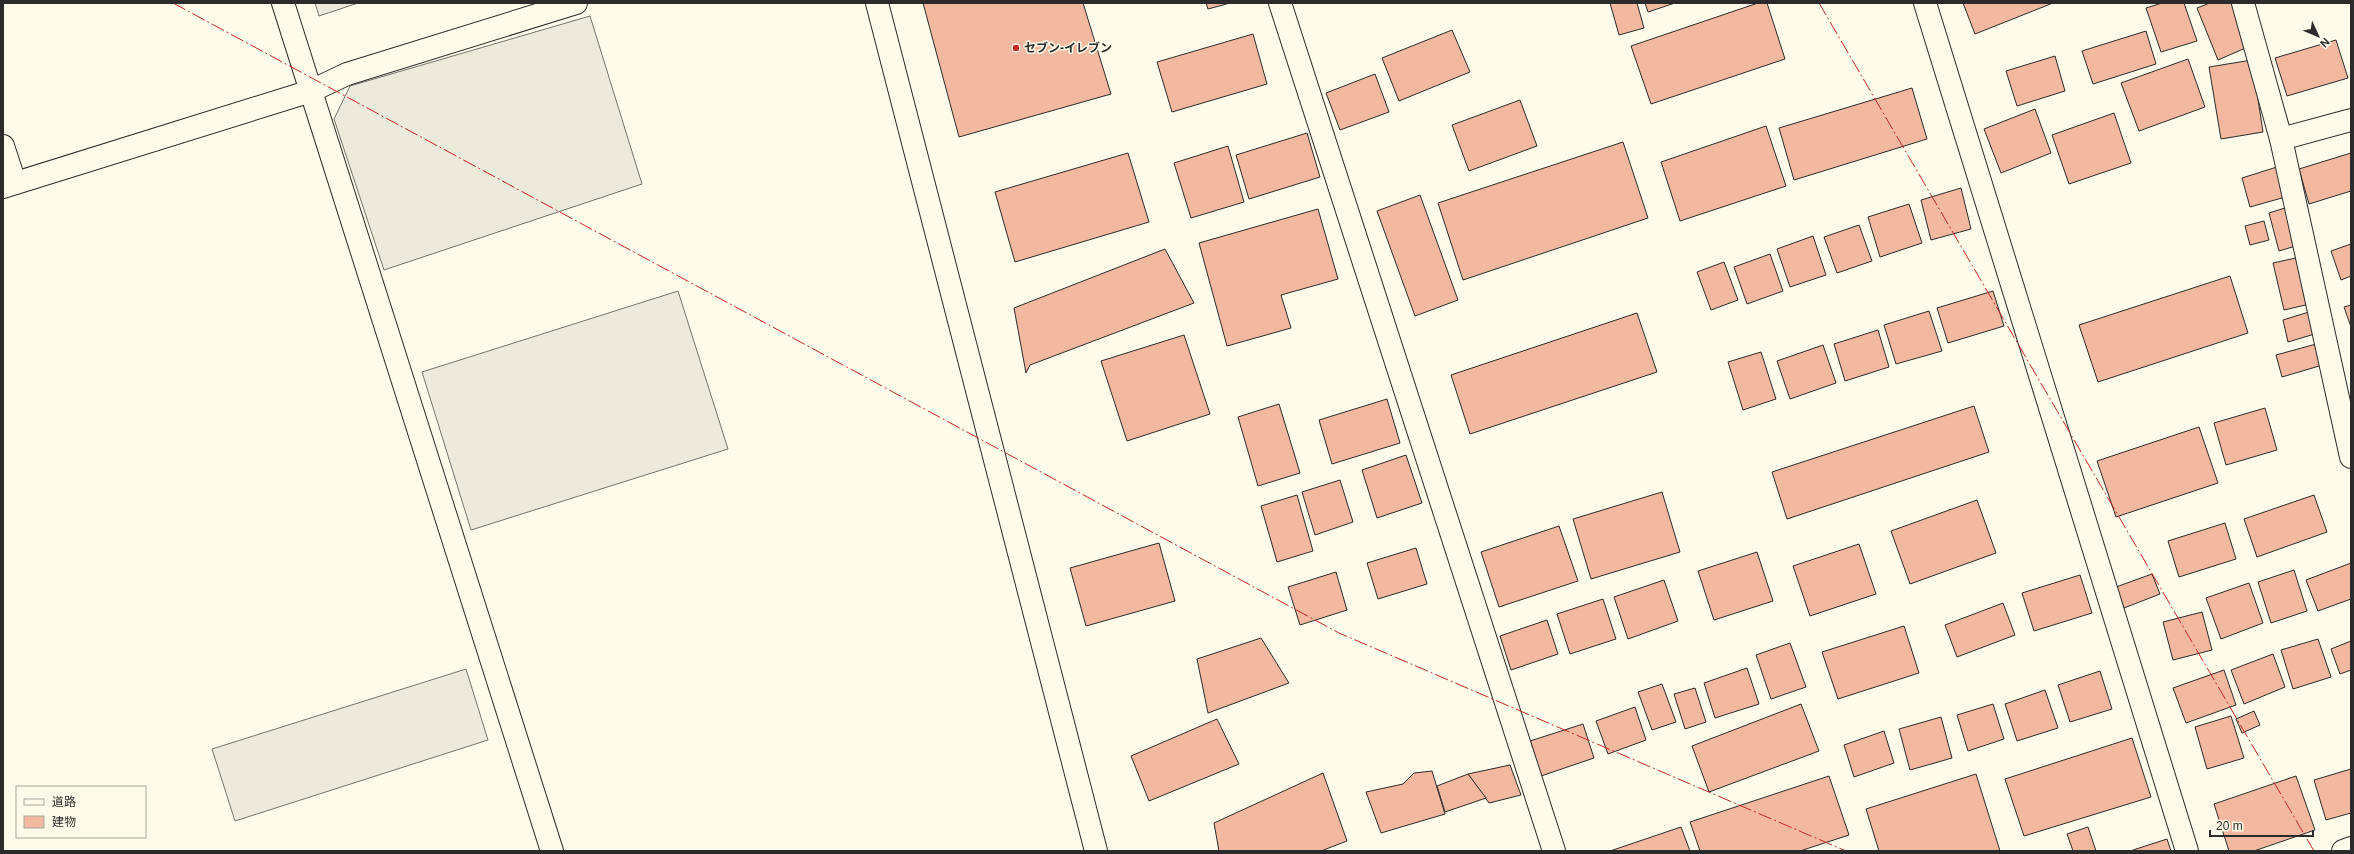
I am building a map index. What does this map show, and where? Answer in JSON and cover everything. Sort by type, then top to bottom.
[{"type":"street","points":[[282,3],[552,851]]},
{"type":"street","points":[[3,146],[9,185],[311,91],[348,74],[576,3]]},
{"type":"street","points":[[877,3],[1096,851]]},
{"type":"street","points":[[1280,3],[1554,851]]},
{"type":"street","points":[[1925,3],[2187,851]]},
{"type":"street","points":[[2243,3],[2281,139],[2351,455]]},
{"type":"street","points":[[2281,139],[2351,120]]},
{"type":"street","points":[[2342,851],[2351,848]]},
{"type":"shaded area","points":[[315,3],[358,3],[319,16]]},
{"type":"shaded area","points":[[590,16],[642,184],[384,270],[334,119],[350,86]]},
{"type":"shaded area","points":[[678,291],[728,449],[471,530],[422,372]]},
{"type":"shaded area","points":[[466,669],[488,740],[235,821],[212,749]]},
{"type":"building","name":"セブン-イレブン","points":[[923,3],[1083,3],[1111,94],[959,137]]},
{"type":"building","points":[[1206,3],[1230,3],[1208,9]]},
{"type":"building","points":[[1610,3],[1637,3],[1644,28],[1619,35]]},
{"type":"building","points":[[1645,3],[1675,3],[1648,12]]},
{"type":"building","points":[[1758,3],[1767,3],[1785,59],[1651,104],[1631,46]]},
{"type":"building","points":[[1963,3],[2053,3],[1975,34]]},
{"type":"building","points":[[2162,3],[2184,3],[2197,41],[2161,52],[2146,8]]},
{"type":"building","points":[[2210,3],[2233,3],[2250,46],[2218,60],[2197,8]]},
{"type":"building","points":[[1452,30],[1470,72],[1399,101],[1382,58]]},
{"type":"building","points":[[2146,31],[2156,64],[2093,84],[2082,51]]},
{"type":"building","points":[[1253,34],[1267,84],[1172,112],[1157,62]]},
{"type":"building","points":[[2336,40],[2348,78],[2287,96],[2275,58]]},
{"type":"building","points":[[2055,56],[2065,91],[2017,106],[2006,71]]},
{"type":"building","points":[[2188,59],[2205,107],[2139,131],[2121,83]]},
{"type":"building","points":[[2252,60],[2263,132],[2221,139],[2209,67]]},
{"type":"building","points":[[1375,74],[1389,112],[1340,130],[1326,93]]},
{"type":"building","points":[[1912,88],[1927,139],[1794,180],[1779,128]]},
{"type":"building","points":[[1520,100],[1537,146],[1469,171],[1452,125]]},
{"type":"building","points":[[2035,109],[2051,153],[2001,173],[1984,129]]},
{"type":"building","points":[[2114,113],[2131,163],[2069,184],[2052,135]]},
{"type":"building","points":[[1766,126],[1786,186],[1680,221],[1661,162]]},
{"type":"building","points":[[1307,133],[1320,177],[1249,199],[1236,155]]},
{"type":"building","points":[[1623,142],[1648,218],[1463,280],[1438,203]]},
{"type":"building","points":[[1228,146],[1244,202],[1191,218],[1174,163]]},
{"type":"building","points":[[1128,153],[1149,222],[1015,262],[995,192]]},
{"type":"building","points":[[2351,153],[2351,191],[2309,204],[2299,169]]},
{"type":"building","points":[[2280,166],[2289,196],[2250,207],[2242,178]]},
{"type":"building","points":[[1961,188],[1971,229],[1931,240],[1921,200]]},
{"type":"building","points":[[1420,195],[1458,300],[1415,316],[1377,211]]},
{"type":"building","points":[[1909,204],[1922,243],[1880,257],[1868,217]]},
{"type":"building","points":[[2288,207],[2299,245],[2279,251],[2269,213]]},
{"type":"building","points":[[1318,209],[1338,279],[1281,295],[1291,328],[1227,346],[1199,243]]},
{"type":"building","points":[[2264,221],[2269,240],[2250,245],[2245,226]]},
{"type":"building","points":[[1859,225],[1872,261],[1837,273],[1824,237]]},
{"type":"building","points":[[1813,236],[1826,275],[1790,287],[1777,249]]},
{"type":"building","points":[[2351,244],[2351,276],[2341,280],[2331,251]]},
{"type":"building","points":[[1165,249],[1194,303],[1030,365],[1026,373],[1014,308]]},
{"type":"building","points":[[1770,254],[1783,291],[1747,304],[1734,267]]},
{"type":"building","points":[[2300,257],[2310,304],[2284,310],[2273,263]]},
{"type":"building","points":[[1724,262],[1738,300],[1711,310],[1697,272]]},
{"type":"building","points":[[2230,276],[2248,333],[2098,382],[2079,325]]},
{"type":"building","points":[[1993,291],[2004,326],[1948,343],[1937,308]]},
{"type":"building","points":[[2351,305],[2351,327],[2344,307]]},
{"type":"building","points":[[1929,311],[1942,351],[1896,364],[1884,325]]},
{"type":"building","points":[[2312,311],[2318,333],[2288,342],[2283,320]]},
{"type":"building","points":[[1637,313],[1657,372],[1470,434],[1451,375]]},
{"type":"building","points":[[1878,330],[1889,367],[1845,381],[1834,344]]},
{"type":"building","points":[[1184,335],[1210,414],[1127,441],[1101,361]]},
{"type":"building","points":[[2320,343],[2326,364],[2282,377],[2276,355]]},
{"type":"building","points":[[1823,345],[1836,383],[1790,399],[1777,361]]},
{"type":"building","points":[[1761,352],[1776,399],[1743,410],[1728,362]]},
{"type":"building","points":[[1387,399],[1400,443],[1332,464],[1319,420]]},
{"type":"building","points":[[1279,404],[1300,473],[1258,486],[1238,417]]},
{"type":"building","points":[[1974,406],[1989,452],[1787,519],[1772,472]]},
{"type":"building","points":[[2265,408],[2277,450],[2226,465],[2214,423]]},
{"type":"building","points":[[2199,427],[2218,483],[2116,517],[2097,461]]},
{"type":"building","points":[[1406,455],[1422,503],[1377,518],[1362,470]]},
{"type":"building","points":[[1340,480],[1353,522],[1315,535],[1302,492]]},
{"type":"building","points":[[1662,492],[1680,552],[1591,579],[1573,519]]},
{"type":"building","points":[[1297,495],[1313,551],[1277,562],[1261,506]]},
{"type":"building","points":[[2314,495],[2327,532],[2257,557],[2244,519]]},
{"type":"building","points":[[1977,500],[1996,553],[1910,584],[1891,531]]},
{"type":"building","points":[[2225,523],[2236,559],[2179,577],[2168,541]]},
{"type":"building","points":[[1559,526],[1578,581],[1499,607],[1481,552]]},
{"type":"building","points":[[1159,543],[1175,601],[1086,626],[1070,568]]},
{"type":"building","points":[[1859,544],[1876,594],[1810,616],[1793,566]]},
{"type":"building","points":[[1416,548],[1427,584],[1378,599],[1367,563]]},
{"type":"building","points":[[1757,552],[1773,601],[1714,620],[1698,571]]},
{"type":"building","points":[[2351,563],[2351,599],[2318,611],[2306,580]]},
{"type":"building","points":[[2294,570],[2307,611],[2271,623],[2258,582]]},
{"type":"building","points":[[1336,572],[1347,610],[1300,625],[1288,587]]},
{"type":"building","points":[[2152,574],[2160,594],[2124,608],[2116,587]]},
{"type":"building","points":[[2080,575],[2092,613],[2034,631],[2022,593]]},
{"type":"building","points":[[1664,580],[1678,621],[1628,639],[1614,597]]},
{"type":"building","points":[[2249,583],[2263,623],[2221,639],[2206,598]]},
{"type":"building","points":[[1603,599],[1616,639],[1570,654],[1557,614]]},
{"type":"building","points":[[2003,603],[2015,635],[1957,657],[1945,625]]},
{"type":"building","points":[[2202,612],[2212,650],[2173,660],[2163,622]]},
{"type":"building","points":[[1547,620],[1558,654],[1511,670],[1500,636]]},
{"type":"building","points":[[1904,626],[1919,673],[1838,699],[1822,652]]},
{"type":"building","points":[[1261,638],[1289,683],[1208,713],[1197,659]]},
{"type":"building","points":[[2318,639],[2331,677],[2293,689],[2281,650]]},
{"type":"building","points":[[2351,641],[2351,670],[2340,674],[2331,649]]},
{"type":"building","points":[[1790,643],[1806,687],[1771,699],[1756,655]]},
{"type":"building","points":[[2273,654],[2285,687],[2244,704],[2231,670]]},
{"type":"building","points":[[1747,668],[1759,704],[1715,718],[1704,683]]},
{"type":"building","points":[[2224,670],[2236,705],[2186,723],[2173,688]]},
{"type":"building","points":[[2100,671],[2112,709],[2070,722],[2058,685]]},
{"type":"building","points":[[1662,684],[1676,722],[1652,730],[1638,692]]},
{"type":"building","points":[[1695,688],[1706,722],[1685,729],[1674,694]]},
{"type":"building","points":[[2045,690],[2058,728],[2017,741],[2005,704]]},
{"type":"building","points":[[1801,704],[1819,751],[1709,792],[1692,746]]},
{"type":"building","points":[[1993,704],[2004,739],[1968,751],[1957,715]]},
{"type":"building","points":[[1635,707],[1646,740],[1608,754],[1596,721]]},
{"type":"building","points":[[2254,711],[2260,725],[2242,733],[2236,719]]},
{"type":"building","points":[[2231,716],[2244,758],[2207,769],[2195,727]]},
{"type":"building","points":[[1941,717],[1952,758],[1910,770],[1899,729]]},
{"type":"building","points":[[1217,719],[1239,764],[1149,801],[1131,756]]},
{"type":"building","points":[[1583,724],[1594,758],[1541,776],[1530,741]]},
{"type":"building","points":[[1884,731],[1894,763],[1854,777],[1844,745]]},
{"type":"building","points":[[2132,738],[2151,797],[2024,836],[2005,779]]},
{"type":"building","points":[[1510,765],[1521,795],[1489,803],[1468,774]]},
{"type":"building","points":[[2351,769],[2351,813],[2326,820],[2314,780]]},
{"type":"building","points":[[1432,771],[1445,814],[1381,833],[1366,792],[1403,784],[1414,773]]},
{"type":"building","points":[[1323,773],[1347,841],[1321,851],[1219,851],[1214,823]]},
{"type":"building","points":[[1468,774],[1486,798],[1445,812],[1437,786]]},
{"type":"building","points":[[1976,774],[2000,851],[1879,851],[1866,809]]},
{"type":"building","points":[[1829,776],[1849,835],[1800,851],[1700,851],[1690,822]]},
{"type":"building","points":[[2296,776],[2315,830],[2254,851],[2229,851],[2214,804]]},
{"type":"building","points":[[1681,827],[1690,851],[1610,851]]},
{"type":"building","points":[[2088,827],[2096,851],[2073,851],[2067,834]]},
{"type":"building","points":[[2167,839],[2171,851],[2130,851]]},
{"type":"power","points":[[173,3],[1339,633],[1846,851]]},
{"type":"power","points":[[1819,3],[2314,851]]},
{"type":"place","name":"セブン-イレブン","points":[[1016,48]]}]
